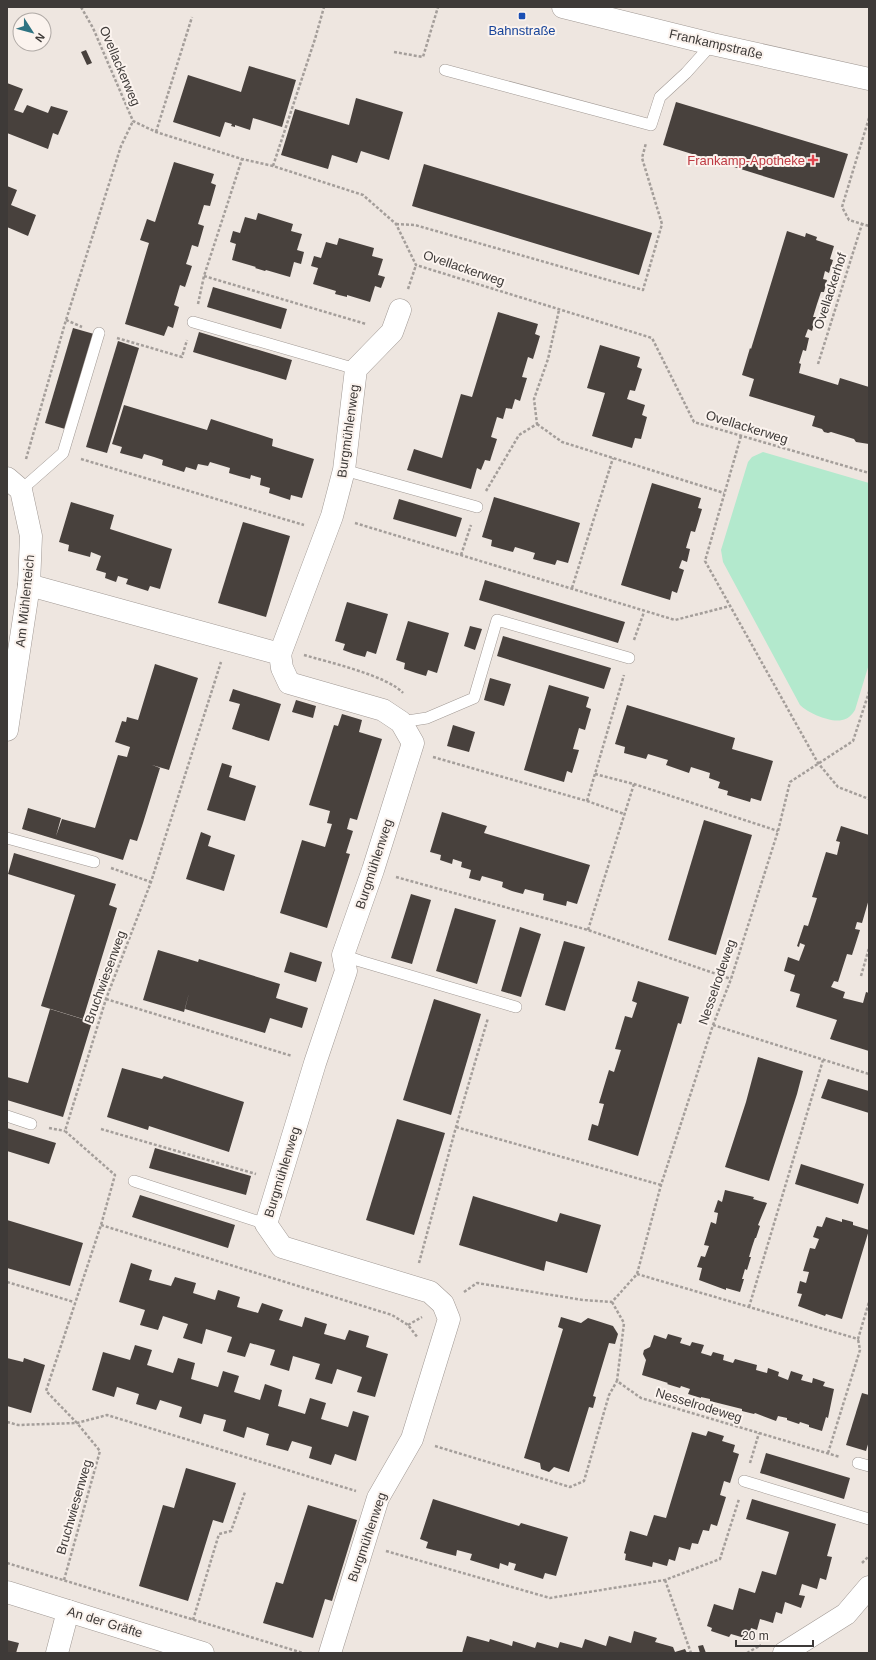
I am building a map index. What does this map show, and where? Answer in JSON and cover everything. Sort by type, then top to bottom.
[{"type":"street","name":"Frankampstraße","points":[[563,7],[712,44],[869,79]]},
{"type":"street","name":"Burgmühlenweg","points":[[280,654],[328,524],[344,470],[356,369],[392,332],[400,310]]},
{"type":"street","name":"Am Mühlenteich","points":[[7,730],[29,585],[31,536],[14,484]]},
{"type":"street","points":[[29,585],[280,654],[282,668],[289,683],[383,710],[402,722]]},
{"type":"street","name":"Burgmühlenweg","points":[[330,1653],[378,1498],[412,1439],[449,1319],[444,1304],[430,1292],[282,1247],[266,1224],[315,1063],[346,971],[343,955],[373,870],[413,743],[402,722]]},
{"type":"street","points":[[784,1653],[846,1614],[869,1587]]},
{"type":"street","name":"An der Gräfte","points":[[7,1592],[202,1653]]},
{"type":"street","points":[[57,1653],[68,1611]]},
{"type":"lane","points":[[445,70],[651,125],[660,97],[686,73],[712,44]]},
{"type":"lane","points":[[193,322],[356,369]]},
{"type":"lane","points":[[14,484],[63,453],[99,333]]},
{"type":"lane","points":[[344,470],[477,507]]},
{"type":"lane","points":[[402,722],[427,718],[474,698],[497,620],[628,658]]},
{"type":"lane","points":[[7,838],[94,862]]},
{"type":"lane","points":[[343,955],[516,1007]]},
{"type":"lane","points":[[7,1116],[31,1124]]},
{"type":"lane","points":[[134,1181],[266,1224]]},
{"type":"lane","points":[[858,1462],[869,1466]]},
{"type":"lane","points":[[744,1481],[869,1519]]},
{"type":"path","name":"Ovellackerweg","points":[[82,7],[93,28],[133,121],[156,132],[242,159],[273,166],[363,195],[396,224],[416,265],[652,338],[694,422],[869,473]]},
{"type":"path","points":[[273,166],[315,39],[324,7]]},
{"type":"path","points":[[394,52],[423,57],[438,7]]},
{"type":"path","points":[[156,132],[192,16]]},
{"type":"path","points":[[869,118],[842,207],[849,220],[869,226]]},
{"type":"path","points":[[14,484],[28,451],[66,320],[121,146],[133,121]]},
{"type":"path","points":[[396,224],[415,225],[643,290],[662,224],[642,158],[651,125]]},
{"type":"path","points":[[66,320],[99,333],[182,357],[193,322],[204,276],[242,159]]},
{"type":"path","name":"Ovellackerhof","points":[[818,364],[862,224]]},
{"type":"path","points":[[204,276],[392,332]]},
{"type":"path","points":[[560,310],[548,359],[534,400],[537,424],[562,442],[724,493]]},
{"type":"path","points":[[461,556],[477,507],[519,435],[537,424]]},
{"type":"path","points":[[741,436],[705,561],[818,763],[838,787],[869,800]]},
{"type":"path","points":[[63,453],[328,524],[461,556],[572,588],[644,612],[674,620],[730,606]]},
{"type":"path","points":[[572,588],[613,458]]},
{"type":"path","points":[[588,801],[628,658],[644,612]]},
{"type":"path","name":"Bruchwiesenweg","points":[[64,1580],[100,1451],[46,1391],[74,1302],[101,1225],[115,1175],[65,1131],[106,999],[151,882],[228,640]]},
{"type":"path","name":"Nesselrodeweg","points":[[612,1302],[637,1274],[661,1185],[713,1025],[731,979],[778,831],[790,782],[853,741],[869,692]]},
{"type":"path","points":[[431,756],[588,801],[624,814]]},
{"type":"path","points":[[595,774],[634,784],[778,831]]},
{"type":"path","points":[[588,930],[634,784]]},
{"type":"path","points":[[94,862],[151,882]]},
{"type":"path","points":[[373,870],[588,930],[731,979]]},
{"type":"path","points":[[861,976],[869,948]]},
{"type":"path","points":[[106,999],[315,1063]]},
{"type":"path","points":[[413,1287],[456,1127],[493,1000]]},
{"type":"path","points":[[713,1025],[869,1074]]},
{"type":"path","points":[[749,1307],[823,1060]]},
{"type":"path","points":[[456,1127],[661,1185]]},
{"type":"path","points":[[101,1129],[280,1181]]},
{"type":"path","points":[[101,1225],[392,1315],[408,1325],[420,1340]]},
{"type":"path","points":[[637,1274],[858,1339]]},
{"type":"path","points":[[7,1282],[74,1302]]},
{"type":"path","points":[[412,1439],[570,1487],[584,1481],[609,1395],[616,1381],[624,1323],[612,1302],[583,1300],[477,1283],[444,1304]]},
{"type":"path","points":[[828,1454],[860,1350],[858,1339],[869,1302]]},
{"type":"path","name":"Nesselrodeweg","points":[[616,1381],[641,1398],[858,1462]]},
{"type":"path","points":[[7,1422],[18,1425],[77,1424],[108,1415],[378,1498]]},
{"type":"path","points":[[364,1545],[550,1598],[665,1580],[720,1559],[759,1433]]},
{"type":"path","points":[[193,1620],[218,1534],[231,1531],[245,1492]]},
{"type":"path","points":[[7,1563],[302,1653]]},
{"type":"path","points":[[665,1580],[691,1653]]},
{"type":"green space","points":[[763,452],[869,483],[869,664],[855,710],[853,714],[844,719],[837,721],[826,719],[814,714],[800,705],[723,562],[721,550],[748,462],[752,457]]},
{"type":"building","points":[[86,50],[92,63],[87,65],[81,52]]},
{"type":"building","points":[[249,66],[296,80],[282,127],[253,118],[250,130],[235,125],[235,127],[231,126],[232,124],[225,122],[220,137],[173,122],[188,75],[241,92]]},
{"type":"building","points":[[7,83],[23,89],[14,110],[23,113],[27,105],[48,113],[51,106],[68,111],[58,135],[53,133],[48,149],[7,133]]},
{"type":"building","points":[[356,98],[403,112],[389,160],[361,151],[357,163],[332,155],[328,169],[281,155],[295,109],[349,125]]},
{"type":"building","points":[[676,102],[848,154],[834,198],[663,145]]},
{"type":"building","points":[[174,162],[214,174],[211,183],[216,185],[210,206],[204,205],[198,224],[204,226],[198,247],[192,245],[186,264],[192,266],[185,287],[180,285],[174,305],[179,307],[173,328],[168,326],[164,336],[125,324],[149,243],[140,240],[147,219],[155,222]]},
{"type":"building","points":[[424,164],[652,233],[639,275],[412,206]]},
{"type":"building","points":[[7,186],[17,190],[11,205],[36,215],[28,236],[7,227]]},
{"type":"building","points":[[258,213],[293,224],[291,231],[302,234],[297,250],[304,252],[301,264],[294,262],[290,277],[266,270],[265,271],[232,260],[236,244],[230,242],[233,231],[240,233],[245,217],[256,220]]},
{"type":"building","points":[[787,231],[805,237],[806,233],[817,237],[816,240],[834,246],[830,259],[833,260],[829,273],[825,271],[823,279],[827,280],[824,292],[821,292],[813,317],[816,317],[812,331],[808,329],[805,337],[809,338],[806,351],[803,350],[799,363],[801,364],[799,373],[838,385],[840,378],[869,387],[869,444],[856,442],[854,439],[831,432],[824,432],[822,429],[812,426],[815,416],[749,396],[754,379],[742,375]]},
{"type":"building","points":[[339,238],[374,248],[372,256],[383,259],[378,275],[385,277],[381,288],[375,286],[370,302],[347,295],[347,297],[335,294],[336,291],[313,284],[318,268],[311,266],[314,256],[321,258],[326,242],[337,245]]},
{"type":"building","points":[[213,287],[287,309],[281,329],[207,307]]},
{"type":"building","points":[[498,312],[538,324],[535,334],[540,336],[533,359],[528,357],[522,377],[527,378],[520,401],[515,399],[512,409],[506,408],[503,419],[497,417],[491,437],[497,439],[490,461],[485,460],[481,470],[477,468],[471,489],[407,470],[414,449],[442,458],[461,394],[472,397]]},
{"type":"building","points":[[73,328],[94,334],[65,429],[45,423]]},
{"type":"building","points":[[199,332],[292,360],[286,380],[193,352]]},
{"type":"building","points":[[118,341],[139,348],[107,453],[86,447]]},
{"type":"building","points":[[600,345],[640,357],[637,367],[642,369],[635,391],[630,390],[627,399],[645,405],[642,415],[647,417],[641,439],[635,438],[632,448],[592,436],[605,393],[587,388]]},
{"type":"building","points":[[124,405],[207,430],[211,419],[273,439],[272,446],[314,459],[302,498],[291,495],[290,500],[269,493],[270,488],[260,485],[261,478],[251,475],[250,479],[229,473],[230,468],[210,462],[208,466],[198,464],[196,470],[186,467],[184,472],[162,465],[163,460],[144,454],[142,459],[120,453],[122,447],[112,444]]},
{"type":"building","points":[[652,483],[701,498],[698,508],[702,509],[695,532],[691,531],[686,548],[690,549],[687,562],[682,560],[679,568],[684,570],[677,593],[672,591],[670,600],[621,585]]},
{"type":"building","points":[[494,497],[580,523],[568,563],[557,560],[555,565],[533,559],[535,553],[515,547],[513,552],[491,546],[492,540],[482,537]]},
{"type":"building","points":[[399,499],[462,518],[456,537],[393,519]]},
{"type":"building","points":[[71,502],[114,515],[110,529],[172,549],[160,589],[150,586],[148,591],[126,584],[128,579],[118,576],[116,582],[105,578],[106,573],[96,570],[101,556],[91,552],[90,557],[68,551],[69,545],[59,542]]},
{"type":"building","points":[[243,522],[290,536],[266,617],[218,603]]},
{"type":"building","points":[[485,580],[625,622],[618,643],[479,600]]},
{"type":"building","points":[[347,602],[388,614],[376,654],[367,651],[365,657],[354,654],[343,650],[345,644],[335,641]]},
{"type":"building","points":[[408,621],[449,633],[437,673],[428,670],[426,676],[416,673],[404,669],[405,663],[396,660]]},
{"type":"building","points":[[470,626],[482,629],[475,650],[464,646]]},
{"type":"building","points":[[503,636],[611,668],[604,689],[497,656]]},
{"type":"building","points":[[155,664],[198,678],[169,770],[152,765],[160,768],[137,841],[130,839],[123,860],[22,829],[28,808],[61,818],[56,836],[62,819],[95,828],[118,755],[127,757],[130,747],[115,742],[122,721],[126,722],[127,717],[138,720]]},
{"type":"building","points":[[490,678],[511,684],[504,706],[484,700]]},
{"type":"building","points":[[549,685],[589,697],[586,707],[591,709],[585,730],[579,728],[573,749],[579,750],[572,773],[567,771],[564,782],[524,770]]},
{"type":"building","points":[[233,689],[281,704],[269,741],[232,729],[240,704],[229,701]]},
{"type":"building","points":[[296,700],[316,706],[313,718],[292,712]]},
{"type":"building","points":[[627,705],[735,738],[732,749],[773,761],[761,801],[751,798],[750,802],[727,795],[728,791],[718,788],[720,782],[709,778],[710,773],[691,767],[689,773],[666,765],[668,760],[648,754],[646,759],[624,753],[625,747],[615,744]]},
{"type":"building","points":[[342,714],[362,720],[359,732],[382,739],[357,820],[350,818],[347,829],[353,831],[346,853],[350,854],[327,928],[280,913],[302,840],[325,847],[332,824],[327,823],[330,811],[309,805],[334,725],[338,726]]},
{"type":"building","points":[[453,725],[475,732],[469,752],[447,746]]},
{"type":"building","points":[[222,763],[232,766],[229,777],[256,786],[245,821],[207,810]]},
{"type":"building","points":[[442,812],[487,826],[484,833],[590,865],[577,904],[567,901],[566,906],[543,900],[544,894],[525,889],[523,894],[512,891],[502,887],[503,882],[482,876],[480,881],[469,878],[471,870],[461,867],[462,862],[453,859],[452,864],[440,860],[441,855],[430,852]]},
{"type":"building","points":[[704,820],[752,835],[716,955],[668,940]]},
{"type":"building","points":[[841,826],[869,835],[869,899],[862,923],[857,922],[855,929],[860,930],[852,955],[847,954],[838,982],[834,981],[831,987],[845,992],[843,998],[863,1003],[866,992],[869,993],[869,1051],[830,1039],[837,1020],[796,1007],[800,994],[790,991],[795,975],[784,971],[788,957],[799,961],[805,945],[800,943],[799,947],[797,946],[804,925],[808,926],[817,898],[812,897],[826,852],[837,855],[840,842],[836,841]]},
{"type":"building","points":[[201,832],[211,836],[208,846],[235,855],[224,891],[186,879]]},
{"type":"building","points":[[14,853],[116,884],[109,905],[117,908],[83,1019],[41,1006],[75,895],[8,874]]},
{"type":"building","points":[[411,894],[431,900],[412,964],[391,958]]},
{"type":"building","points":[[455,908],[496,920],[477,984],[436,971]]},
{"type":"building","points":[[520,927],[541,934],[521,997],[501,991]]},
{"type":"building","points":[[564,941],[585,947],[565,1011],[545,1005]]},
{"type":"building","points":[[158,950],[198,962],[199,959],[280,984],[276,998],[308,1008],[302,1028],[270,1018],[265,1033],[185,1009],[189,993],[184,1012],[143,1000]]},
{"type":"building","points":[[290,952],[322,962],[316,982],[284,972]]},
{"type":"building","points":[[638,981],[689,997],[681,1024],[678,1023],[638,1156],[588,1140],[592,1124],[598,1126],[604,1104],[599,1103],[609,1070],[614,1072],[621,1050],[615,1049],[625,1016],[632,1018],[637,1003],[632,1001]]},
{"type":"building","points":[[434,999],[481,1014],[451,1115],[403,1100]]},
{"type":"building","points":[[50,1009],[92,1022],[63,1117],[7,1100],[7,1077],[28,1083]]},
{"type":"building","points":[[758,1057],[803,1071],[769,1181],[725,1167],[746,1102]]},
{"type":"building","points":[[122,1068],[162,1079],[164,1076],[244,1102],[229,1152],[149,1126],[148,1130],[107,1117]]},
{"type":"building","points":[[828,1079],[869,1091],[869,1113],[821,1098]]},
{"type":"building","points":[[397,1119],[445,1133],[414,1235],[366,1220]]},
{"type":"building","points":[[7,1128],[56,1143],[49,1164],[7,1151]]},
{"type":"building","points":[[155,1148],[251,1176],[246,1195],[149,1168]]},
{"type":"building","points":[[801,1164],[864,1184],[858,1204],[795,1184]]},
{"type":"building","points":[[725,1190],[754,1197],[753,1199],[767,1203],[758,1225],[760,1226],[749,1257],[751,1257],[747,1270],[745,1269],[740,1292],[726,1288],[726,1290],[699,1280],[702,1268],[697,1267],[701,1256],[705,1257],[709,1246],[704,1245],[711,1222],[716,1224],[718,1213],[714,1212],[718,1200],[722,1202]]},
{"type":"building","points":[[140,1195],[235,1225],[228,1248],[132,1217]]},
{"type":"building","points":[[473,1196],[557,1222],[560,1213],[601,1225],[587,1273],[546,1261],[544,1271],[459,1245]]},
{"type":"building","points":[[826,1217],[842,1222],[842,1219],[853,1222],[853,1225],[869,1230],[842,1319],[826,1314],[825,1316],[798,1306],[802,1294],[797,1293],[800,1281],[806,1283],[809,1272],[803,1271],[810,1248],[815,1249],[819,1239],[813,1237],[817,1226],[822,1227]]},
{"type":"building","points":[[7,1220],[83,1243],[70,1286],[7,1268]]},
{"type":"building","points":[[131,1263],[152,1270],[149,1280],[171,1286],[175,1277],[196,1283],[193,1293],[215,1300],[218,1290],[240,1297],[237,1307],[258,1313],[262,1303],[283,1310],[279,1320],[302,1327],[305,1317],[327,1324],[324,1334],[345,1340],[349,1330],[369,1336],[366,1347],[388,1354],[375,1397],[357,1392],[362,1377],[337,1369],[332,1384],[315,1379],[320,1364],[293,1356],[289,1371],[270,1365],[275,1350],[250,1343],[245,1357],[227,1352],[232,1337],[206,1329],[202,1344],[183,1338],[188,1324],[163,1316],[158,1330],[140,1325],[145,1310],[119,1302]]},
{"type":"building","points":[[561,1317],[581,1323],[588,1318],[613,1326],[618,1334],[615,1344],[609,1343],[593,1396],[596,1397],[593,1408],[589,1407],[569,1472],[554,1467],[549,1472],[541,1469],[540,1463],[524,1458],[563,1329],[558,1327]]},
{"type":"building","points":[[668,1334],[682,1338],[680,1343],[690,1346],[692,1342],[704,1345],[701,1353],[711,1356],[713,1352],[724,1355],[723,1360],[733,1363],[735,1359],[757,1365],[756,1370],[767,1373],[768,1368],[779,1372],[778,1376],[788,1380],[791,1371],[803,1375],[801,1380],[812,1383],[813,1378],[825,1382],[823,1386],[834,1389],[828,1418],[826,1417],[822,1431],[809,1427],[809,1425],[800,1422],[799,1424],[787,1420],[787,1418],[778,1416],[776,1421],[755,1413],[742,1411],[742,1409],[688,1394],[690,1389],[681,1386],[680,1388],[642,1375],[646,1360],[643,1354],[644,1350],[650,1347],[654,1335],[666,1339]]},
{"type":"building","points":[[135,1345],[152,1350],[147,1365],[173,1373],[178,1358],[195,1363],[191,1379],[218,1387],[223,1371],[239,1376],[234,1392],[260,1400],[265,1384],[282,1390],[278,1406],[305,1414],[310,1398],[326,1403],[321,1419],[348,1427],[353,1411],[369,1416],[356,1461],[335,1454],[331,1465],[309,1458],[312,1447],[292,1441],[288,1451],[266,1445],[269,1434],[247,1427],[244,1438],[223,1431],[226,1420],[204,1414],[201,1424],[179,1417],[182,1407],[160,1400],[156,1410],[136,1404],[139,1394],[117,1387],[114,1397],[92,1390],[103,1352],[130,1360]]},
{"type":"building","points":[[7,1358],[23,1362],[24,1358],[45,1365],[31,1413],[7,1406]]},
{"type":"building","points":[[862,1393],[869,1395],[869,1441],[866,1451],[846,1445]]},
{"type":"building","points":[[708,1431],[724,1436],[722,1441],[735,1445],[733,1452],[739,1454],[730,1483],[724,1481],[720,1495],[726,1497],[717,1526],[711,1524],[709,1531],[703,1530],[698,1544],[692,1543],[690,1550],[679,1547],[675,1561],[669,1559],[667,1566],[653,1562],[652,1567],[625,1560],[626,1554],[624,1553],[630,1531],[647,1536],[654,1515],[666,1518],[692,1432],[706,1436]]},
{"type":"building","points":[[766,1453],[850,1478],[844,1499],[760,1473]]},
{"type":"building","points":[[186,1468],[236,1483],[223,1523],[213,1520],[188,1601],[139,1586],[163,1505],[174,1508]]},
{"type":"building","points":[[433,1499],[519,1526],[521,1523],[568,1537],[556,1576],[545,1573],[543,1579],[514,1570],[516,1564],[509,1562],[508,1566],[500,1563],[499,1569],[470,1560],[472,1554],[457,1550],[456,1556],[426,1548],[428,1542],[420,1539]]},
{"type":"building","points":[[752,1499],[836,1524],[827,1556],[832,1557],[826,1580],[820,1578],[817,1589],[802,1584],[799,1595],[805,1596],[801,1608],[785,1602],[782,1614],[776,1612],[773,1623],[760,1619],[757,1630],[751,1628],[748,1639],[731,1634],[729,1637],[711,1631],[712,1628],[707,1626],[714,1604],[733,1610],[739,1588],[755,1593],[762,1571],[776,1575],[789,1532],[746,1519]]},
{"type":"building","points":[[308,1505],[357,1520],[332,1601],[325,1599],[313,1638],[263,1623],[276,1582],[283,1584]]},
{"type":"building","points":[[634,1631],[657,1638],[655,1642],[673,1647],[675,1652],[685,1649],[687,1653],[462,1653],[467,1636],[489,1642],[490,1639],[512,1646],[513,1641],[535,1648],[537,1642],[558,1648],[560,1642],[582,1648],[585,1639],[606,1646],[609,1636],[631,1643]]},
{"type":"building","points":[[7,1640],[19,1643],[16,1653],[7,1653]]},
{"type":"building","points":[[703,1645],[706,1653],[700,1653],[698,1646]]},
{"type":"place","name":"Bahnstraße","points":[[522,16]]},
{"type":"place","name":"Frankamp-Apotheke","points":[[813,160]]}]
